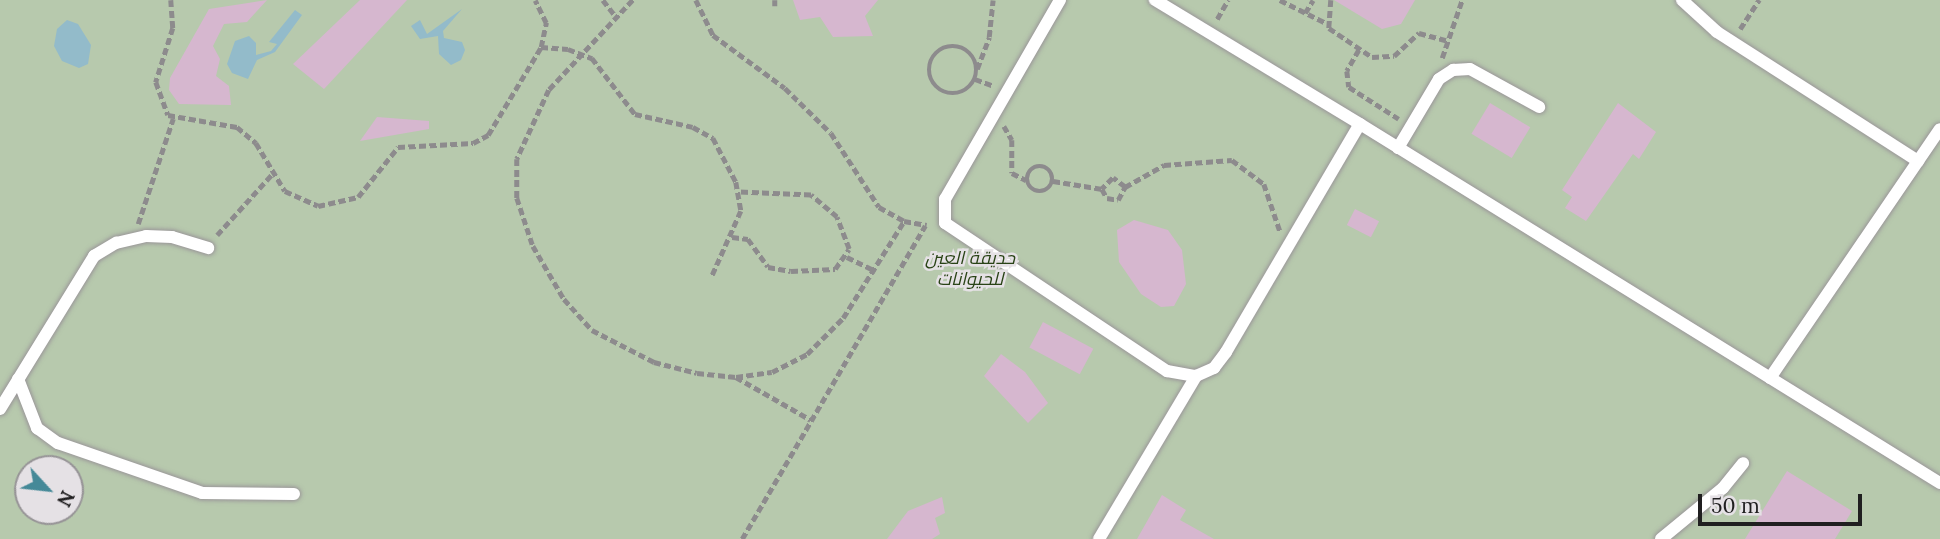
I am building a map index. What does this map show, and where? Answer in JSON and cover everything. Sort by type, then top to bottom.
[{"type":"lane","points":[[1060,0],[945,199],[945,223],[1167,371],[1196,376]]},
{"type":"lane","points":[[1155,0],[1940,483]]},
{"type":"lane","points":[[1682,0],[1732,41],[1918,161]]},
{"type":"lane","points":[[1398,148],[1445,73],[1470,69],[1539,107]]},
{"type":"lane","points":[[1099,539],[1196,376],[1220,360],[1360,124]]},
{"type":"lane","points":[[1770,378],[1940,129]]},
{"type":"lane","points":[[0,409],[85,266],[104,249],[136,238],[172,237],[208,248]]},
{"type":"lane","points":[[18,379],[37,428],[58,443],[202,494],[294,494]]},
{"type":"lane","points":[[1661,539],[1723,488],[1743,463]]},
{"type":"path","points":[[136,238],[146,190],[173,119],[156,82],[173,28],[172,0]]},
{"type":"path","points":[[173,119],[237,127],[256,143],[273,173],[294,199],[330,206],[358,197],[398,147],[482,140],[541,47],[546,23],[535,0]]},
{"type":"path","points":[[603,0],[617,18]]},
{"type":"path","points":[[633,0],[581,52],[539,106],[517,159],[517,198],[533,246],[564,299],[610,343],[654,362],[736,377],[772,372],[807,354],[842,318],[876,271],[904,221]]},
{"type":"path","points":[[696,0],[713,35],[802,103],[831,133],[879,207],[904,221],[925,226],[945,223]]},
{"type":"path","points":[[977,70],[970,54],[946,47],[933,58],[930,76],[939,90],[956,94],[971,86],[977,70],[989,37],[993,0]]},
{"type":"path","points":[[1210,32],[1228,0]]},
{"type":"path","points":[[1282,0],[1327,24],[1359,50],[1389,58],[1415,34],[1446,40]]},
{"type":"path","points":[[1305,13],[1313,0]]},
{"type":"path","points":[[1327,24],[1331,0]]},
{"type":"path","points":[[1445,73],[1446,40],[1462,0]]},
{"type":"path","points":[[1732,41],[1759,0]]},
{"type":"path","points":[[541,47],[581,52],[599,65],[635,114],[708,133],[739,192],[741,211],[732,237],[712,276]]},
{"type":"path","points":[[1359,50],[1347,71],[1349,87],[1411,126]]},
{"type":"path","points":[[995,113],[1012,140],[1012,173],[1026,180],[1039,192],[1053,181],[1102,189],[1112,201],[1122,197],[1125,187],[1175,162],[1232,160],[1264,184],[1287,248]]},
{"type":"path","points":[[1026,180],[1031,169],[1044,166],[1053,181]]},
{"type":"path","points":[[208,248],[237,208],[273,173]]},
{"type":"path","points":[[1102,189],[1113,178],[1125,187]]},
{"type":"path","points":[[732,237],[748,239],[768,267],[791,271],[835,269],[847,257],[848,241],[821,200],[792,191],[739,192]]},
{"type":"path","points":[[742,539],[925,226]]},
{"type":"path","points":[[847,257],[876,271]]},
{"type":"path","points":[[736,377],[811,420]]},
{"type":"green space","name":"حديقة العين للحيوانات","points":[[0,0],[1940,0],[1940,539],[0,539]]},
{"type":"water","points":[[462,9],[443,31],[444,38],[462,42],[465,50],[461,60],[451,65],[439,54],[438,36],[420,39],[411,26],[420,20],[427,34]]},
{"type":"water","points":[[295,10],[302,15],[275,52],[257,60],[248,79],[232,73],[227,64],[235,41],[249,36],[256,43],[256,55],[271,51],[277,44],[269,42]]},
{"type":"water","points":[[67,20],[78,24],[91,45],[88,64],[79,68],[62,61],[54,46],[57,29]]},
{"type":"building","points":[[267,0],[247,22],[224,24],[213,46],[220,59],[216,76],[229,86],[231,105],[179,104],[169,90],[170,78],[209,9]]},
{"type":"building","points":[[360,0],[407,0],[324,89],[293,64]]},
{"type":"building","points":[[793,0],[878,0],[865,16],[873,36],[833,37],[820,17],[800,20]]},
{"type":"building","points":[[1334,0],[1415,0],[1401,24],[1382,29]]},
{"type":"building","points":[[1490,103],[1530,127],[1512,158],[1471,134]]},
{"type":"building","points":[[1618,103],[1656,132],[1639,159],[1633,154],[1586,221],[1565,208],[1572,197],[1562,190]]},
{"type":"building","points":[[377,117],[429,121],[429,129],[360,141]]},
{"type":"building","points":[[1355,209],[1379,221],[1371,237],[1347,225]]},
{"type":"building","points":[[1134,220],[1168,230],[1182,250],[1186,284],[1174,306],[1161,307],[1141,294],[1119,262],[1117,230]]},
{"type":"building","points":[[1043,322],[1093,349],[1080,374],[1029,348]]},
{"type":"building","points":[[1001,354],[1025,372],[1048,403],[1028,423],[984,376]]},
{"type":"building","points":[[1787,471],[1852,511],[1835,539],[1745,539]]},
{"type":"building","points":[[1162,495],[1186,510],[1180,520],[1214,539],[1137,539]]},
{"type":"building","points":[[942,497],[945,513],[935,518],[940,534],[932,539],[887,539],[908,511]]}]
